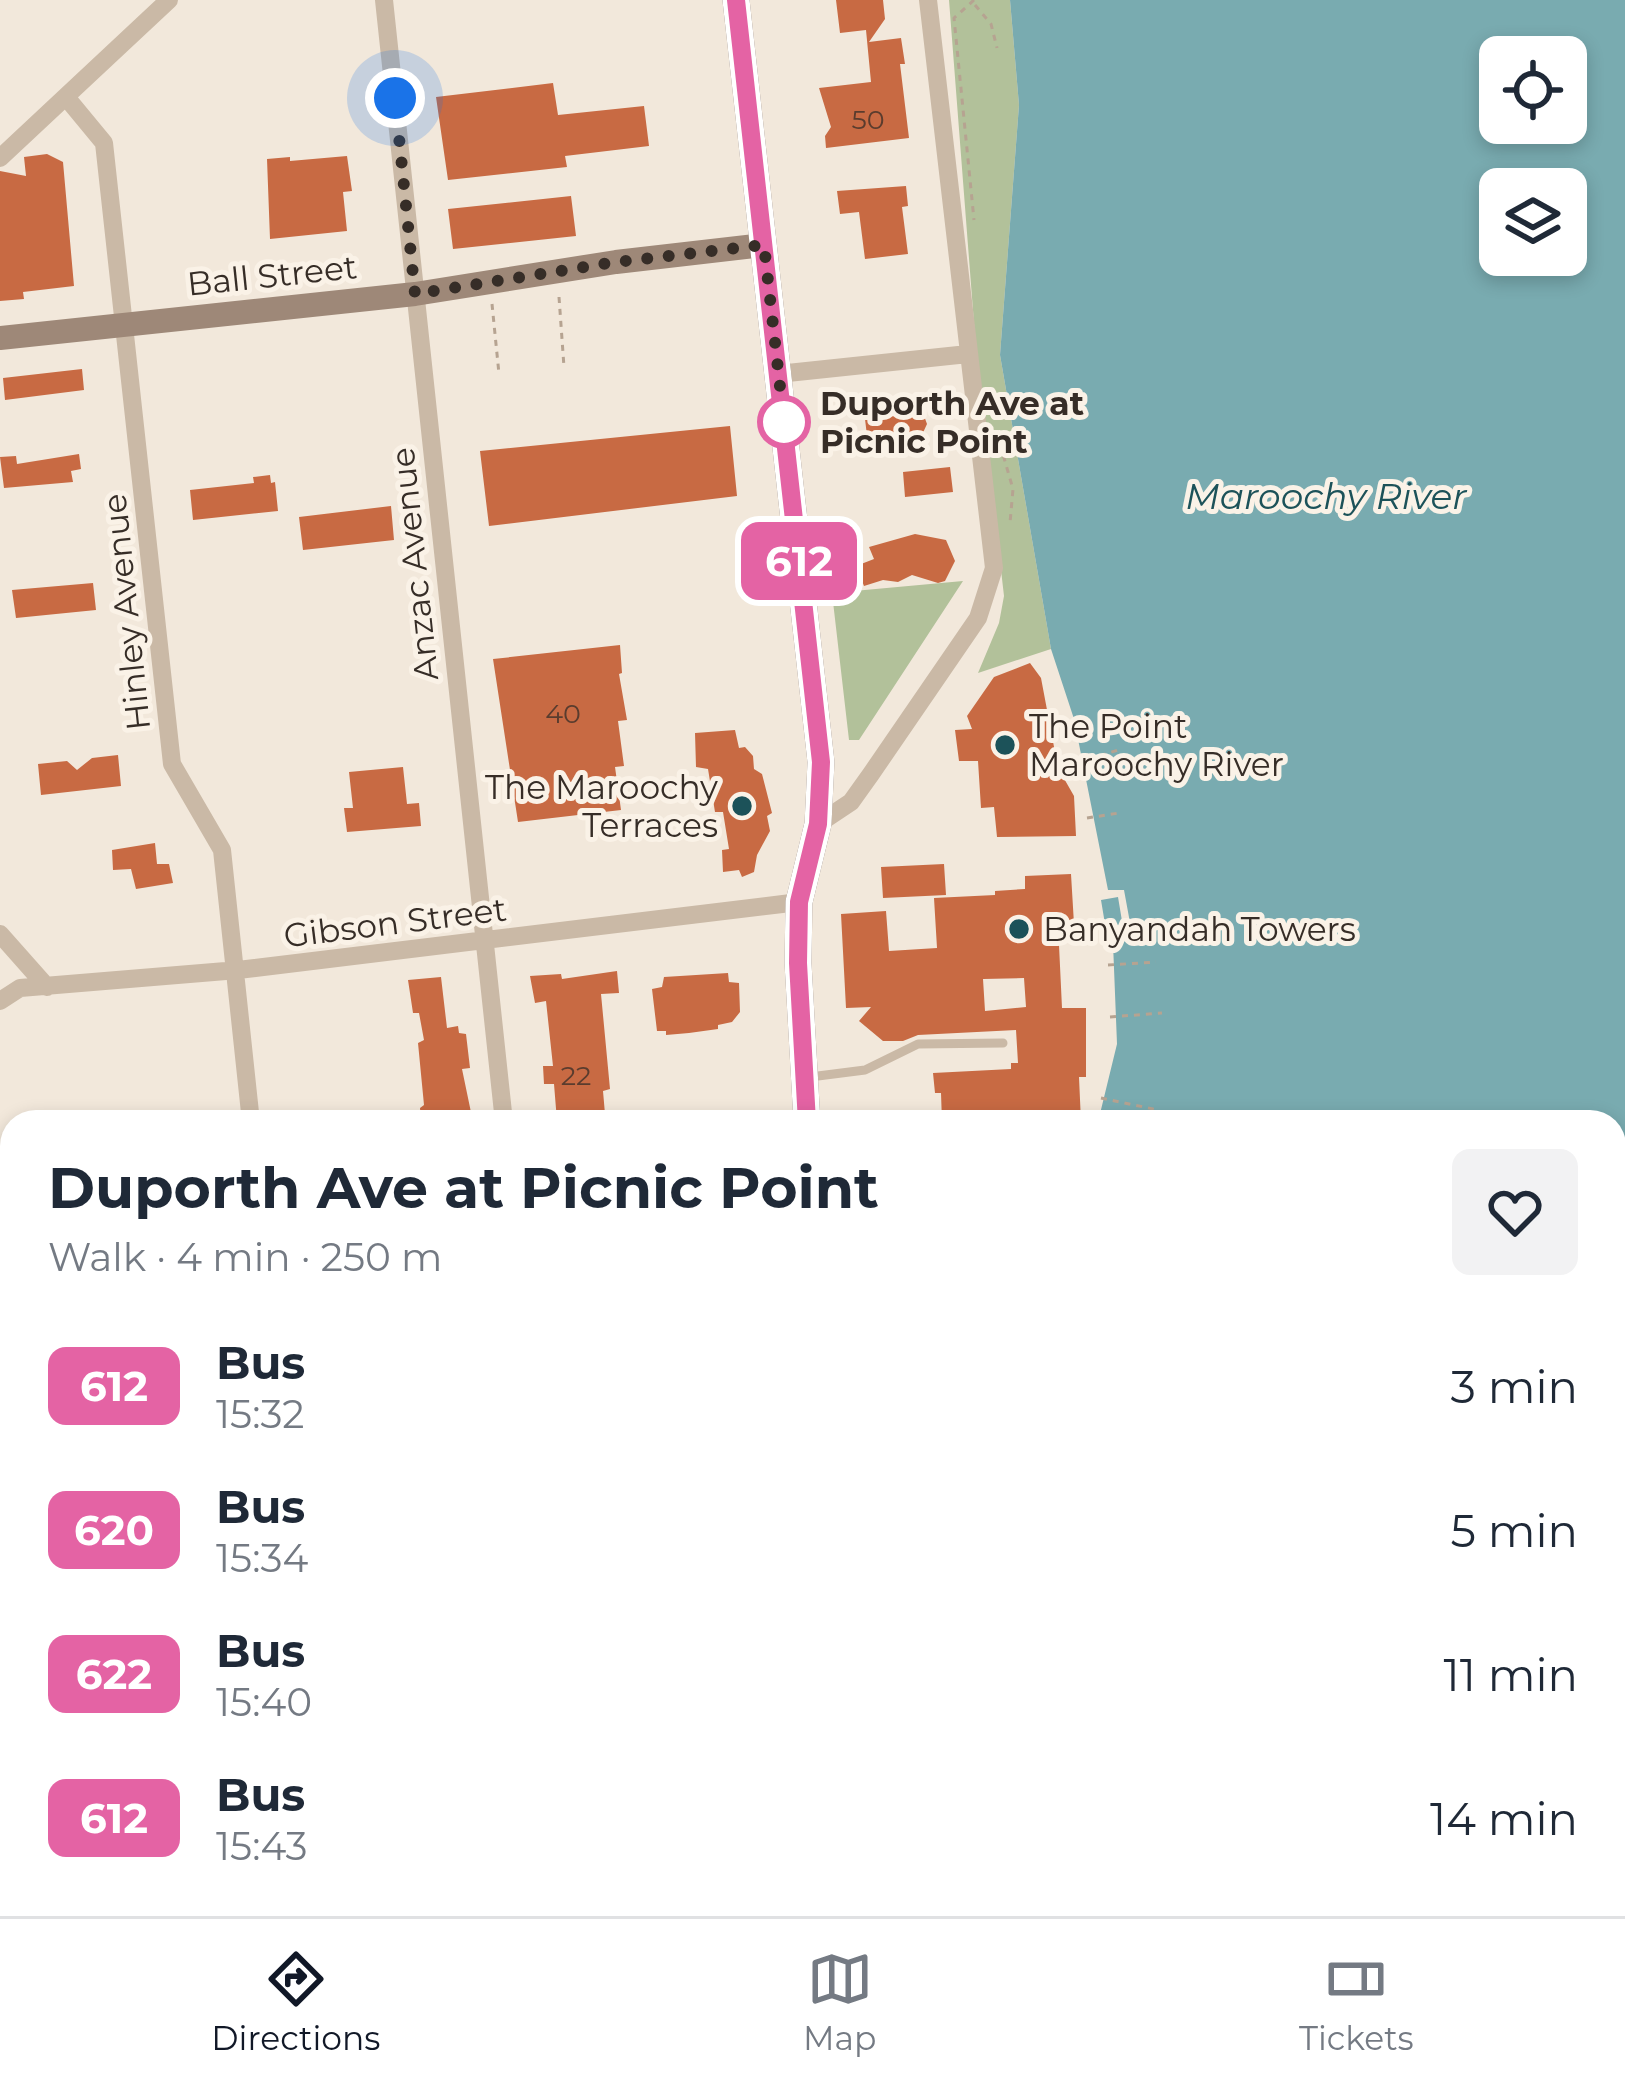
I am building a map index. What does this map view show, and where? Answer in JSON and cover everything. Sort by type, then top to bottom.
[{"type":"main road","points":[[736,0],[821,762],[818,824],[799,902],[806,1110]]},
{"type":"main road","name":"Ball Street","points":[[0,338],[415,294],[764,245]]},
{"type":"street","points":[[0,158],[169,0]]},
{"type":"street","name":"Anzac Avenue","points":[[384,0],[503,1110]]},
{"type":"street","points":[[818,824],[851,802],[871,774],[978,618],[994,568],[928,0]]},
{"type":"street","name":"Hinley Avenue","points":[[66,97],[104,143],[172,764],[222,850],[250,1110]]},
{"type":"street","points":[[778,374],[968,354]]},
{"type":"street","name":"Gibson Street","points":[[0,1001],[20,988],[238,970],[799,902]]},
{"type":"street","points":[[0,934],[47,987]]},
{"type":"lane","points":[[804,1077],[865,1070],[918,1044],[1003,1043]]},
{"type":"path","points":[[975,230],[954,18],[974,2],[992,24],[997,48]]},
{"type":"path","points":[[555,272],[564,367]]},
{"type":"path","points":[[490,280],[499,374]]},
{"type":"path","points":[[998,437],[1013,489],[1009,537]]},
{"type":"path","points":[[1078,763],[1118,750]]},
{"type":"path","points":[[1087,818],[1119,813]]},
{"type":"path","points":[[1108,965],[1156,962]]},
{"type":"path","points":[[1110,1017],[1162,1013]]},
{"type":"path","points":[[1101,1098],[1159,1110]]},
{"type":"green space","points":[[949,0],[1010,0],[1019,105],[1000,355],[1051,649],[978,673],[999,623],[1004,596],[977,362]]},
{"type":"green space","points":[[963,581],[859,740],[849,740],[832,593]]},
{"type":"water","name":"Maroochy River","points":[[1010,0],[1625,0],[1625,1110],[1101,1110],[1117,1044],[1113,943],[1133,939],[1124,890],[1108,890],[1074,719],[1051,649],[1000,355],[1019,105]]},
{"type":"water","points":[[1118,897],[1124,933],[1107,936],[1101,900]]},
{"type":"building","points":[[836,0],[883,0],[885,19],[869,42],[901,38],[909,138],[826,148],[825,136],[831,127],[819,88],[871,82],[866,30],[840,33]]},
{"type":"building","points":[[553,83],[558,115],[644,106],[649,146],[565,156],[567,167],[448,180],[436,97]]},
{"type":"building","points":[[47,154],[63,162],[74,286],[23,292],[24,299],[0,301],[0,171],[26,176],[24,157]]},
{"type":"building","points":[[347,156],[352,191],[343,192],[347,231],[270,239],[267,159]]},
{"type":"building","points":[[906,186],[908,206],[902,207],[908,254],[865,259],[859,212],[840,214],[837,191]]},
{"type":"building","points":[[571,196],[576,236],[453,249],[448,209]]},
{"type":"building","points":[[82,369],[84,390],[5,400],[3,378]]},
{"type":"building","points":[[923,413],[927,424],[921,437],[868,444],[865,419]]},
{"type":"building","points":[[730,426],[737,496],[489,526],[480,451]]},
{"type":"building","points":[[79,454],[81,469],[71,471],[73,482],[4,488],[0,457],[16,456],[17,464]]},
{"type":"building","points":[[950,467],[953,492],[905,497],[903,472]]},
{"type":"building","points":[[270,475],[278,511],[193,520],[190,490],[254,483],[253,477]]},
{"type":"building","points":[[391,506],[394,540],[303,550],[299,517]]},
{"type":"building","points":[[915,534],[946,540],[955,561],[945,581],[912,575],[898,582],[883,580],[864,586],[856,566],[874,559],[869,547]]},
{"type":"building","points":[[93,583],[96,610],[16,618],[12,590]]},
{"type":"building","points":[[620,645],[619,674],[627,720],[618,721],[624,766],[615,767],[621,810],[518,822],[493,659]]},
{"type":"building","name":"The Point Maroochy River","points":[[1030,663],[1041,678],[1058,768],[1074,796],[1076,836],[997,837],[994,807],[981,808],[978,761],[959,761],[955,730],[972,729],[967,716],[994,677]]},
{"type":"building","name":"The Maroochy Terraces","points":[[735,730],[739,748],[745,747],[753,756],[754,769],[762,774],[772,813],[767,816],[770,831],[754,872],[742,877],[739,870],[723,872],[722,850],[729,849],[723,812],[715,812],[708,769],[696,767],[695,733]]},
{"type":"building","points":[[118,755],[121,786],[41,795],[38,764],[67,761],[77,770],[92,758]]},
{"type":"building","points":[[403,767],[407,804],[419,803],[421,826],[347,832],[344,808],[353,808],[349,772]]},
{"type":"building","points":[[155,843],[157,864],[169,864],[173,883],[136,889],[131,869],[113,870],[112,850]]},
{"type":"building","points":[[944,864],[946,895],[883,898],[881,867]]},
{"type":"building","points":[[1071,874],[1074,924],[1058,924],[1062,1008],[1086,1008],[1086,1077],[1079,1077],[1080,1110],[942,1110],[933,1073],[1011,1069],[1011,1063],[1018,1063],[1016,1030],[883,1041],[859,1021],[871,1007],[846,1008],[841,914],[886,911],[889,951],[937,948],[934,898],[1025,889],[1025,876]],"holes":[[[1024,978],[1026,1007],[985,1011],[983,979]]]},
{"type":"building","points":[[617,971],[619,993],[601,994],[610,1089],[603,1091],[605,1110],[556,1110],[554,1084],[544,1084],[543,1066],[553,1066],[546,1001],[535,1003],[530,976],[561,974],[562,979]]},
{"type":"building","points":[[728,973],[729,982],[739,983],[740,1012],[732,1022],[689,1033],[657,1031],[652,989],[662,987],[664,977]]},
{"type":"building","points":[[441,977],[447,1028],[458,1026],[459,1033],[466,1034],[470,1068],[462,1069],[471,1110],[420,1110],[424,1105],[418,1043],[424,1040],[419,1013],[413,1013],[408,980]]},
{"type":"bus line","name":"612","points":[[736,0],[821,762],[818,824],[799,902],[806,1110]]},
{"type":"place","name":"Duporth Ave at Picnic Point","points":[[784,422]]},
{"type":"place","name":"The Point Maroochy River","points":[[1005,745]]},
{"type":"place","name":"The Maroochy Terraces","points":[[742,806]]},
{"type":"place","name":"Banyandah Towers","points":[[1019,929]]},
{"type":"route","points":[[395,98],[415,294],[616,262],[764,245],[784,422]]}]
